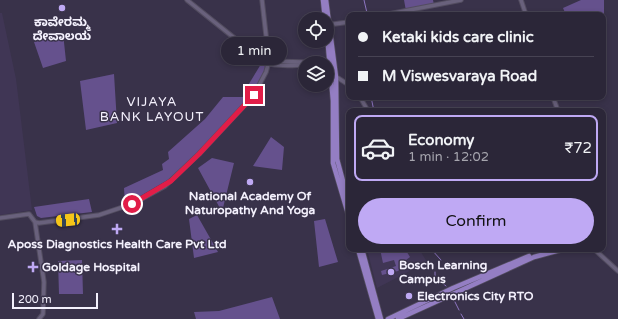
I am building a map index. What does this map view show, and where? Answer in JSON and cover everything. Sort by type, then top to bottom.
[{"type":"main road","points":[[325,0],[325,12]]},
{"type":"main road","points":[[325,0],[327,12]]},
{"type":"main road","points":[[334,76],[337,159],[346,192]]},
{"type":"main road","points":[[334,92],[333,163],[346,207]]},
{"type":"main road","points":[[359,252],[378,319]]},
{"type":"main road","points":[[363,252],[381,319]]},
{"type":"main road","points":[[388,319],[453,288],[541,252]]},
{"type":"main road","points":[[398,319],[534,257],[553,252]]},
{"type":"street","points":[[187,0],[253,53],[269,62],[298,64]]},
{"type":"street","points":[[35,222],[99,215],[132,204],[165,186],[199,154],[240,112],[258,88],[269,62],[262,0]]},
{"type":"street","points":[[399,12],[461,0]]},
{"type":"street","points":[[521,0],[525,12]]},
{"type":"street","points":[[334,24],[346,22]]},
{"type":"street","points":[[269,62],[298,62]]},
{"type":"street","points":[[334,76],[346,83]]},
{"type":"street","points":[[0,218],[29,214],[35,222],[44,287],[44,313],[38,319]]},
{"type":"street","points":[[596,252],[618,271]]},
{"type":"shaded area","points":[[404,0],[433,0],[434,5],[406,11]]},
{"type":"shaded area","points":[[581,0],[604,0],[604,12],[565,12],[563,8]]},
{"type":"shaded area","points":[[0,13],[2,13],[16,79],[32,210],[0,215]]},
{"type":"shaded area","points":[[63,33],[66,61],[43,68],[34,42]]},
{"type":"shaded area","points":[[261,64],[266,67],[254,93],[244,92]]},
{"type":"shaded area","points":[[114,74],[117,123],[86,130],[80,81]]},
{"type":"shaded area","points":[[223,97],[249,97],[211,139],[171,178],[125,205],[124,188],[163,170],[162,164],[169,159],[168,152],[205,119]]},
{"type":"shaded area","points":[[271,137],[284,147],[282,170],[253,166]]},
{"type":"shaded area","points":[[212,158],[234,163],[222,212],[198,168]]},
{"type":"shaded area","points":[[89,199],[92,212],[41,218],[37,216],[34,207]]},
{"type":"shaded area","points":[[197,215],[218,252],[194,258],[189,219]]},
{"type":"shaded area","points":[[325,219],[338,262],[319,267],[314,221]]},
{"type":"shaded area","name":"Bosch Learning Campus","points":[[368,252],[421,252],[427,262],[377,288]]},
{"type":"shaded area","points":[[381,252],[407,252],[410,257],[402,263],[403,266],[398,271],[382,275],[381,271],[396,266],[394,260],[383,263]]},
{"type":"shaded area","points":[[82,260],[83,294],[59,294],[58,261]]},
{"type":"shaded area","points":[[272,297],[280,319],[196,319],[194,312],[219,311]]},
{"type":"waterway","points":[[364,0],[367,12]]},
{"type":"waterway","points":[[372,100],[373,108]]},
{"type":"waterway","points":[[434,252],[441,260],[439,263]]},
{"type":"waterway","points":[[435,272],[435,277],[446,286]]},
{"type":"waterway","points":[[452,296],[459,310]]},
{"type":"waterway","points":[[461,314],[464,319]]},
{"type":"place","name":"ಕಾವೇರಮ್ಮ ದೇವಾಲಯ","points":[[62,8]]},
{"type":"place","name":"National Academy Of Naturopathy And Yoga","points":[[250,182]]},
{"type":"place","name":"Aposs Diagnostics Health Care Pvt Ltd","points":[[117,229]]},
{"type":"place","name":"Goldage Hospital","points":[[33,267]]},
{"type":"place","name":"Bosch Learning Campus","points":[[391,272]]},
{"type":"place","name":"Electronics City RTO","points":[[409,296]]},
{"type":"district","name":"VIJAYA BANK LAYOUT","points":[[152,108]]},
{"type":"route","points":[[132,204],[165,186],[171,181],[240,112],[254,95]]}]
